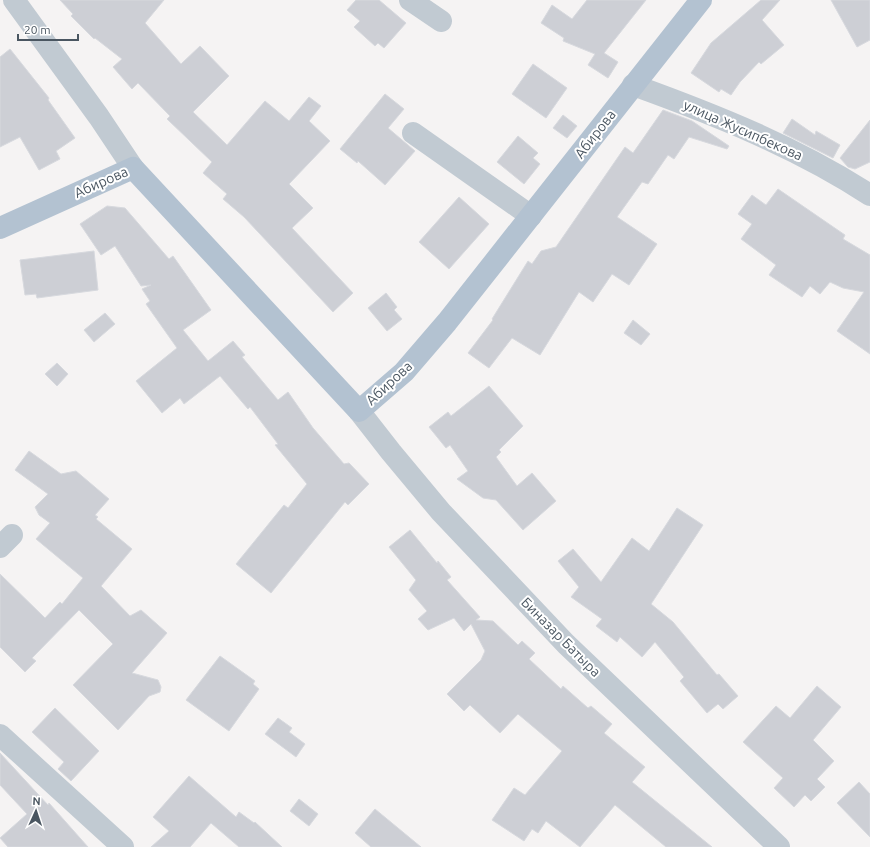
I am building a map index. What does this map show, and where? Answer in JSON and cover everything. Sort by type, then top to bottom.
[{"type":"main road","name":"Абирова","points":[[0,228],[133,168],[358,411],[404,372],[447,322],[701,0]]},
{"type":"street","points":[[14,0],[99,117],[133,168]]},
{"type":"street","points":[[410,0],[441,21]]},
{"type":"street","name":"улица Жусипбекова","points":[[633,85],[715,114],[776,142],[846,179],[870,195]]},
{"type":"street","points":[[413,133],[531,216]]},
{"type":"street","name":"Биназар Батыра","points":[[358,411],[441,512],[566,644],[779,847]]},
{"type":"street","points":[[0,735],[123,847]]},
{"type":"building","points":[[60,0],[164,0],[145,23],[181,64],[200,46],[229,76],[193,112],[227,145],[265,101],[289,121],[309,97],[321,106],[309,121],[330,141],[289,184],[313,208],[292,228],[353,293],[333,312],[244,217],[223,199],[227,194],[203,173],[212,162],[167,119],[170,116],[138,83],[132,89],[113,67],[122,59],[95,38],[94,39],[71,16],[73,14]]},
{"type":"building","points":[[356,0],[379,0],[406,23],[384,48],[378,43],[375,46],[354,27],[360,21],[347,10]]},
{"type":"building","points":[[587,0],[646,0],[604,53],[618,62],[608,78],[588,65],[595,54],[563,41],[564,38],[541,23],[552,5],[572,19]]},
{"type":"building","points":[[761,0],[780,0],[762,20],[784,45],[761,64],[759,62],[740,82],[731,95],[721,89],[719,92],[691,73],[711,43]]},
{"type":"building","points":[[831,0],[870,0],[870,40],[857,47]]},
{"type":"building","points":[[10,49],[49,98],[48,100],[75,138],[56,151],[60,159],[39,170],[20,137],[0,147],[0,57]]},
{"type":"building","points":[[533,64],[567,88],[546,118],[512,94]]},
{"type":"building","points":[[385,94],[404,109],[388,128],[415,151],[385,185],[358,161],[357,163],[340,149]]},
{"type":"building","points":[[663,110],[692,121],[729,146],[727,149],[689,137],[674,159],[668,155],[648,184],[642,182],[617,217],[657,244],[629,285],[612,274],[593,302],[579,292],[540,355],[512,338],[489,368],[468,353],[493,320],[492,319],[528,261],[532,264],[541,251],[556,247],[625,147],[633,153]]},
{"type":"building","points":[[563,115],[577,126],[567,138],[553,128]]},
{"type":"building","points":[[792,119],[815,135],[816,131],[840,145],[833,158],[783,133]]},
{"type":"building","points":[[870,120],[870,162],[855,169],[848,167],[840,158]]},
{"type":"building","points":[[518,136],[538,153],[533,158],[540,164],[524,184],[497,162]]},
{"type":"building","points":[[778,189],[845,235],[843,239],[870,255],[870,354],[837,331],[864,292],[843,288],[830,282],[820,294],[810,286],[802,297],[769,275],[776,265],[741,239],[752,224],[738,214],[752,195],[766,205]]},
{"type":"building","points":[[459,197],[489,224],[449,269],[419,242]]},
{"type":"building","points":[[107,206],[125,208],[169,259],[173,256],[211,310],[183,330],[208,361],[233,341],[245,355],[242,357],[278,400],[288,392],[313,428],[344,464],[349,463],[369,484],[348,505],[345,502],[271,593],[236,564],[284,505],[288,508],[307,484],[275,445],[278,444],[250,407],[248,409],[220,376],[184,404],[180,398],[162,413],[136,381],[177,348],[146,304],[150,301],[142,289],[151,285],[141,286],[115,246],[101,255],[80,224]]},
{"type":"building","points":[[94,251],[98,290],[37,298],[36,294],[25,295],[20,260]]},
{"type":"building","points":[[386,293],[397,307],[394,310],[402,319],[387,331],[368,308]]},
{"type":"building","points":[[105,313],[115,324],[94,342],[84,330]]},
{"type":"building","points":[[633,320],[650,334],[641,345],[624,333]]},
{"type":"building","points":[[57,363],[68,374],[57,386],[45,374]]},
{"type":"building","points":[[489,386],[523,426],[499,450],[501,452],[496,457],[517,486],[532,473],[556,501],[523,530],[496,500],[483,498],[457,479],[468,471],[450,445],[446,448],[429,427],[448,412],[451,416]]},
{"type":"building","points":[[29,451],[61,474],[76,471],[109,499],[95,515],[98,517],[96,519],[132,549],[101,586],[130,616],[141,610],[167,633],[132,673],[158,680],[161,687],[160,692],[149,696],[118,730],[73,685],[113,644],[79,610],[32,658],[36,661],[25,672],[0,647],[0,574],[45,618],[60,602],[62,604],[83,578],[36,539],[50,523],[39,515],[35,507],[48,494],[15,470]]},
{"type":"building","points":[[677,508],[703,525],[651,604],[673,622],[717,675],[719,674],[738,696],[723,709],[718,704],[707,713],[680,681],[684,677],[655,642],[642,657],[620,637],[617,642],[596,626],[602,619],[571,597],[579,587],[558,561],[573,549],[601,582],[632,538],[649,551]]},
{"type":"building","points":[[410,530],[437,563],[438,561],[451,577],[447,580],[480,617],[476,620],[493,621],[518,645],[522,641],[535,653],[529,659],[561,689],[563,686],[588,708],[591,706],[612,724],[604,733],[645,767],[632,782],[712,847],[666,847],[615,805],[580,847],[546,821],[538,833],[532,829],[524,841],[492,820],[514,788],[525,795],[562,751],[518,714],[500,733],[470,705],[464,711],[447,694],[481,660],[485,651],[471,624],[464,631],[454,618],[428,630],[418,619],[427,611],[409,590],[416,580],[389,547]]},
{"type":"building","points":[[220,656],[255,681],[253,684],[259,689],[229,731],[186,700]]},
{"type":"building","points":[[817,686],[841,707],[813,740],[834,761],[817,779],[825,787],[811,801],[805,795],[794,807],[774,788],[783,778],[743,742],[776,706],[790,718]]},
{"type":"building","points":[[55,708],[99,751],[71,781],[58,769],[64,762],[32,732]]},
{"type":"building","points":[[278,718],[292,728],[289,732],[305,744],[296,757],[265,734]]},
{"type":"building","points":[[0,753],[48,805],[49,803],[88,847],[8,847],[0,838],[27,814],[0,785]]},
{"type":"building","points":[[189,776],[236,817],[239,812],[254,823],[255,822],[282,847],[239,847],[211,823],[190,847],[151,847],[169,831],[153,817]]},
{"type":"building","points":[[859,782],[870,794],[870,837],[837,803]]},
{"type":"building","points":[[299,799],[318,814],[309,826],[290,811]]},
{"type":"building","points":[[375,809],[421,847],[371,847],[355,833]]}]
